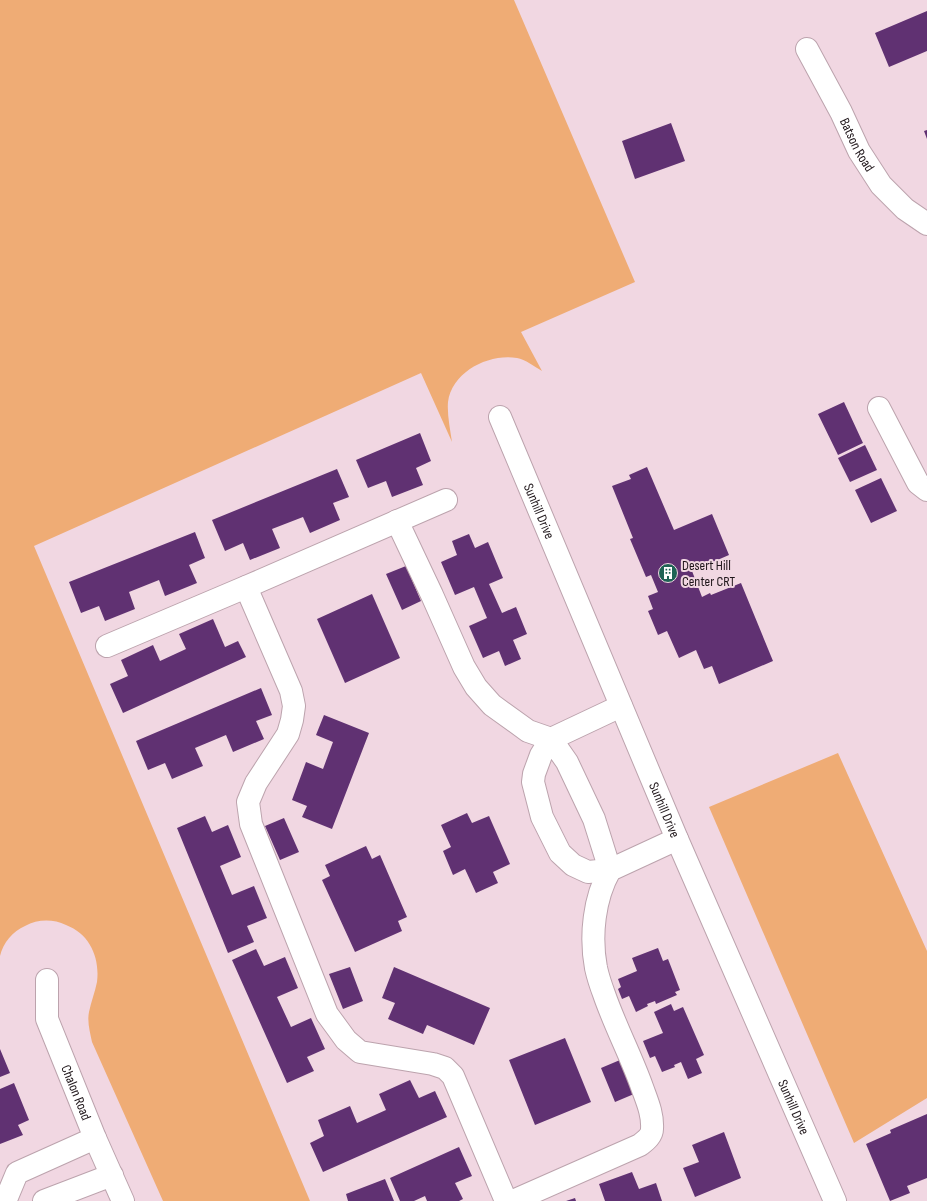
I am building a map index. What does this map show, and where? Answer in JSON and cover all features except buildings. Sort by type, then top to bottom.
[{"type":"street","name":"Batson Road","points":[[807,49],[841,112],[859,151],[881,185],[905,209],[927,224]]},
{"type":"street","points":[[879,408],[918,483],[927,490]]},
{"type":"street","name":"Sunhill Drive","points":[[500,417],[677,839],[835,1201]]},
{"type":"street","points":[[107,646],[446,500]]},
{"type":"street","points":[[397,521],[464,667],[476,687],[492,706],[528,732],[551,739],[567,762],[594,819],[610,870],[603,886],[595,920],[594,950],[596,968],[609,1007],[637,1073],[650,1110],[652,1130],[649,1138],[640,1145],[513,1201]]},
{"type":"street","points":[[246,587],[291,691],[294,706],[288,734],[256,783],[248,802],[251,824],[319,994],[328,1014],[338,1029],[346,1040],[360,1052],[434,1064],[445,1068],[453,1076],[506,1201]]},
{"type":"street","points":[[621,706],[551,739],[537,763],[533,782],[542,817],[560,853],[573,865],[588,872],[610,870],[677,839]]},
{"type":"street","name":"Chalon Road","points":[[47,980],[47,1019],[123,1201]]},
{"type":"street","points":[[9,1199],[17,1173],[96,1138]]},
{"type":"street","points":[[44,1201],[112,1175]]},
{"type":"shaded area","points":[[0,0],[514,0],[635,282],[521,332],[542,371],[523,360],[506,357],[495,358],[484,362],[474,366],[464,373],[451,391],[448,402],[448,417],[452,442],[421,373],[34,546],[310,1201],[163,1201],[92,1042],[88,1016],[98,973],[92,948],[81,934],[74,929],[61,923],[40,921],[25,926],[13,934],[3,947],[0,956]]},
{"type":"shaded area","points":[[838,753],[927,951],[927,1098],[854,1143],[709,807]]},
{"type":"place","name":"Desert Hill Center CRT","points":[[668,573]]}]
